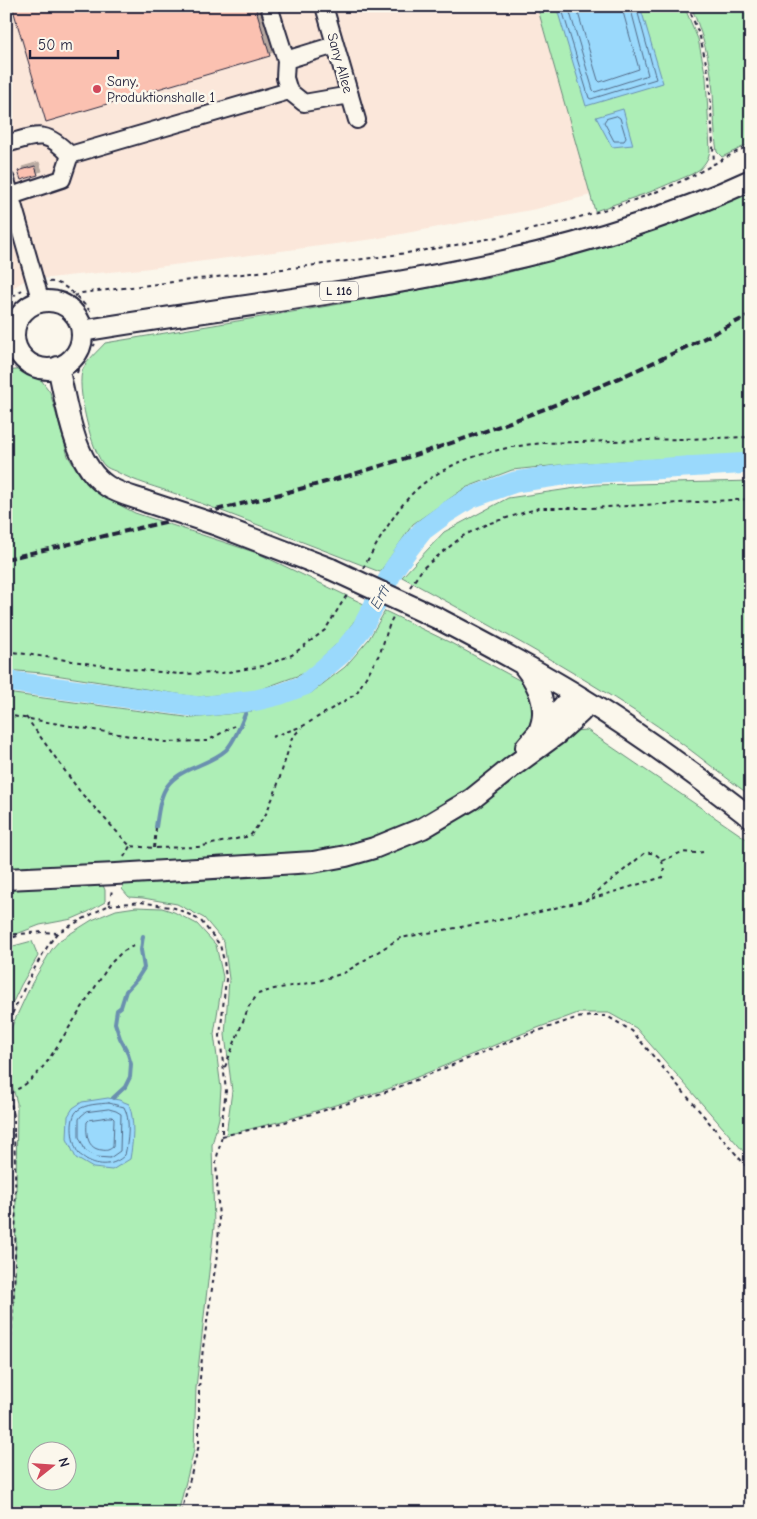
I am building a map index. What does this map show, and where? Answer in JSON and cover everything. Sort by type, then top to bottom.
[{"type":"main road","name":"L 116","points":[[89,329],[351,289],[514,259],[624,230],[688,207],[751,180]]},
{"type":"main road","points":[[52,301],[63,304],[89,329],[69,362],[47,369],[35,366],[25,360],[10,340],[18,319],[24,311],[32,305],[41,302],[52,301]]},
{"type":"main road","points":[[58,367],[75,436],[82,456],[88,468],[108,487],[214,524],[331,569],[439,619],[521,662],[582,698],[686,769],[751,818]]},
{"type":"main road","points":[[521,662],[533,679],[542,699],[543,718],[538,733]]},
{"type":"main road","points":[[512,767],[538,733],[566,703],[582,698]]},
{"type":"main road","points":[[6,879],[313,862],[346,856],[374,848],[424,828],[472,799],[557,734],[581,712],[582,698]]},
{"type":"street","points":[[269,6],[286,60],[285,78],[289,91],[304,103],[350,95]]},
{"type":"street","name":"Sany Allee","points":[[324,6],[357,120]]},
{"type":"street","points":[[286,60],[335,45]]},
{"type":"street","points":[[70,155],[289,91]]},
{"type":"street","points":[[6,144],[31,137],[44,136],[58,143],[70,155]]},
{"type":"street","points":[[41,302],[9,196],[62,180],[70,155]]},
{"type":"path","points":[[688,6],[700,37],[709,76],[714,163]]},
{"type":"path","points":[[76,378],[80,363],[95,345],[89,329],[92,314],[74,296],[82,293],[362,260],[482,241],[549,226],[629,202],[682,180],[751,145]]},
{"type":"path","points":[[360,572],[403,503],[415,491],[450,468],[491,451],[544,442],[751,437]]},
{"type":"path","points":[[409,588],[423,568],[463,536],[487,524],[539,508],[590,508],[751,499]]},
{"type":"path","points":[[6,651],[112,667],[179,674],[222,673],[263,666],[292,655],[325,630],[350,589]]},
{"type":"path","points":[[272,737],[303,726],[356,694],[380,652],[395,614]]},
{"type":"path","points":[[6,715],[164,742],[207,741],[234,726]]},
{"type":"path","points":[[26,717],[81,793],[130,846],[154,848],[198,848],[250,836],[265,816],[276,790],[292,738],[303,726]]},
{"type":"path","points":[[154,848],[156,828]]},
{"type":"path","points":[[662,860],[682,852],[703,852]]},
{"type":"path","points":[[224,1068],[249,1006],[258,994],[344,974],[400,938],[527,915],[587,900],[663,877],[665,869],[662,860],[656,854],[645,853],[587,900]]},
{"type":"path","points":[[109,905],[116,874]]},
{"type":"path","points":[[6,1028],[50,942],[57,933],[109,905],[141,902],[175,908],[200,921],[220,945],[226,979],[220,1036],[226,1091],[222,1136],[216,1161],[220,1221],[218,1249],[199,1388],[199,1445],[181,1513]]},
{"type":"path","points":[[6,935],[43,932],[57,933]]},
{"type":"path","points":[[6,940],[22,934]]},
{"type":"path","points":[[10,1093],[27,1084],[35,1077],[47,1062],[110,964],[122,952],[133,946]]},
{"type":"path","points":[[222,1136],[248,1132],[389,1091],[523,1036],[576,1018],[608,1016],[632,1031],[751,1172]]},
{"type":"path","points":[[6,1081],[14,1116],[16,1193],[15,1277],[6,1393]]},
{"type":"path","points":[[6,1131],[14,1134]]},
{"type":"shaded area","points":[[6,6],[537,6],[591,195],[536,209],[374,239],[142,269],[24,281],[6,292]]},
{"type":"green space","points":[[537,6],[684,6],[698,39],[706,77],[710,151],[708,158],[700,169],[650,192],[595,211]]},
{"type":"green space","points":[[691,6],[751,6],[751,143],[722,157],[717,152],[709,65],[703,39]]},
{"type":"green space","points":[[751,192],[751,454],[569,464],[512,470],[465,488],[413,524],[380,572],[204,504],[130,478],[106,467],[95,448],[86,419],[81,377],[85,365],[105,343],[495,276],[594,249],[657,229]]},
{"type":"green space","points":[[25,369],[39,377],[50,392],[68,456],[81,477],[106,498],[135,513],[257,553],[366,605],[339,642],[305,673],[256,691],[197,697],[42,673],[6,670],[6,371]]},
{"type":"green space","points":[[751,481],[751,796],[671,736],[615,698],[402,577],[444,532],[508,498],[596,485]]},
{"type":"green space","points":[[385,611],[451,643],[530,686],[536,709],[534,727],[507,760],[465,795],[421,821],[373,841],[312,855],[6,872],[6,693],[193,718],[252,711],[311,693],[345,667],[369,639]]},
{"type":"green space","points":[[587,730],[751,842],[751,1160],[636,1028],[609,1013],[578,1013],[388,1089],[286,1120],[226,1135],[232,1091],[225,1035],[229,979],[224,942],[204,918],[177,904],[129,897],[122,889],[125,881],[377,857],[429,836],[478,807],[572,731]]},
{"type":"green space","points":[[102,883],[105,890],[105,902],[88,912],[72,919],[40,925],[6,938],[6,886]]},
{"type":"green space","points":[[136,907],[162,908],[174,912],[197,924],[216,945],[223,977],[214,1034],[221,1088],[219,1118],[212,1145],[214,1227],[196,1388],[194,1450],[178,1513],[6,1513],[6,1389],[15,1277],[17,1103],[6,1063],[6,1042],[32,983],[52,949],[60,940],[92,920],[116,910]]},
{"type":"green space","points":[[32,941],[38,956],[21,985],[6,1017],[6,948]]},
{"type":"water","points":[[556,6],[640,6],[663,83],[586,106]]},
{"type":"water","points":[[623,109],[633,145],[612,147],[596,117]]},
{"type":"water","points":[[108,1098],[129,1104],[133,1124],[130,1159],[112,1170],[93,1168],[76,1158],[67,1139],[68,1116],[73,1108],[82,1102]]},
{"type":"building","name":"Sany, Produktionshalle 1","points":[[12,6],[255,6],[270,56],[46,122]]},
{"type":"building","points":[[35,166],[38,175],[21,180],[18,171]]},
{"type":"waterway","name":"Erft","points":[[6,681],[199,707],[257,700],[281,694],[305,685],[342,653],[362,628],[394,569],[423,530],[470,498],[515,482],[569,474],[751,463]]},
{"type":"waterway","points":[[156,827],[162,797],[169,783],[184,772],[211,760],[230,746],[237,734],[250,701]]},
{"type":"waterway","points":[[113,1098],[125,1087],[130,1077],[131,1064],[115,1023],[117,1010],[121,1007],[126,991],[144,968],[141,950],[143,936]]},
{"type":"railway","points":[[6,559],[299,489],[446,445],[498,427],[601,386],[751,314]]},
{"type":"place","name":"Sany, Produktionshalle 1","points":[[97,89]]}]
